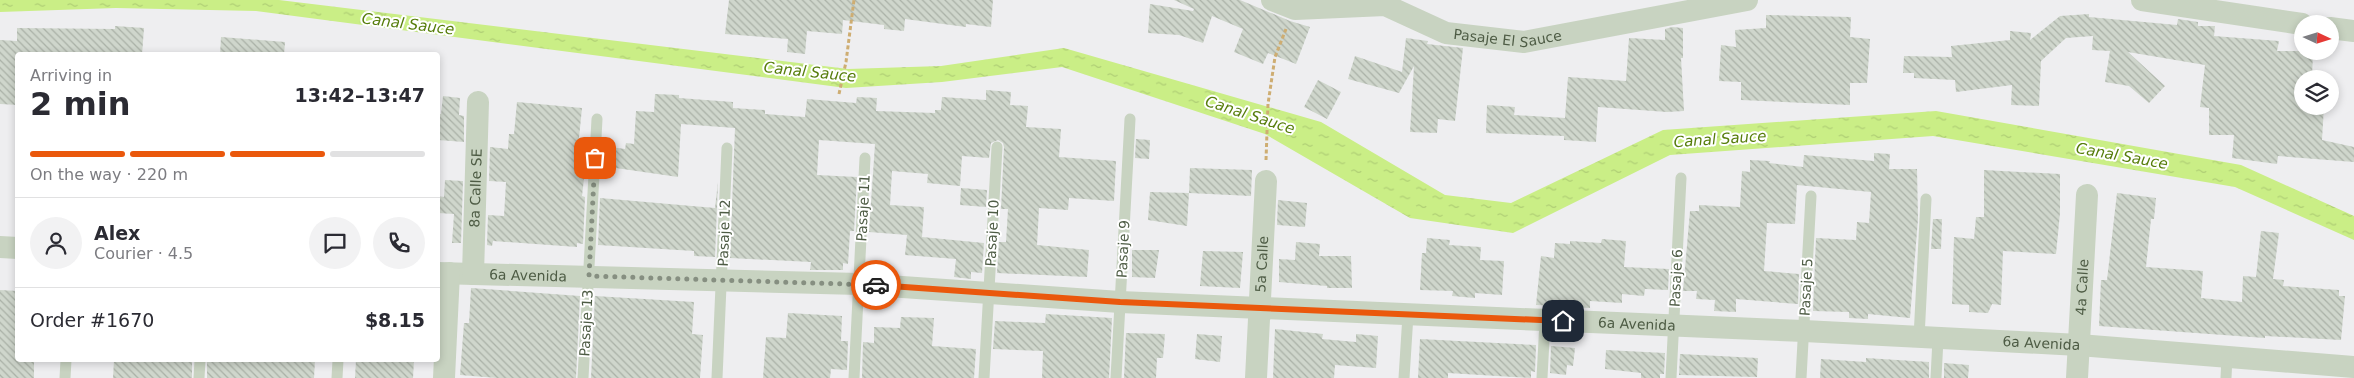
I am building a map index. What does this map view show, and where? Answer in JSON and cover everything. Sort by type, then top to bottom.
[{"type":"street","name":"Pasaje El Sauce","points":[[1272,0],[1295,9],[1384,2],[1446,33],[1524,42],[1747,0]]},
{"type":"street","points":[[2142,0],[2294,23]]},
{"type":"street","points":[[2339,30],[2354,32]]},
{"type":"street","name":"8a Calle SE","points":[[473,274],[478,102]]},
{"type":"street","name":"5a Calle","points":[[1256,378],[1266,180]]},
{"type":"street","name":"4a Calle","points":[[2077,378],[2087,195]]},
{"type":"street","points":[[0,247],[15,248]]},
{"type":"street","points":[[443,273],[444,378]]},
{"type":"street","name":"6a Avenida","points":[[443,273],[859,284],[1120,302],[1804,331],[2079,345],[2226,368],[2227,356],[2354,367]]},
{"type":"lane","name":"Pasaje 13","points":[[583,378],[597,119]]},
{"type":"lane","name":"Pasaje 9","points":[[1116,378],[1130,119]]},
{"type":"lane","name":"Pasaje 10","points":[[984,378],[997,147]]},
{"type":"lane","name":"Pasaje 12","points":[[717,378],[727,148]]},
{"type":"lane","name":"Pasaje 11","points":[[854,378],[865,158]]},
{"type":"lane","name":"Pasaje 6","points":[[1671,378],[1681,178]]},
{"type":"lane","name":"Pasaje 5","points":[[1801,378],[1810,196]]},
{"type":"lane","points":[[1926,199],[1928,338],[1936,378]]},
{"type":"lane","points":[[1404,378],[1408,315]]},
{"type":"lane","points":[[1542,378],[1544,321]]},
{"type":"lane","points":[[65,378],[66,362]]},
{"type":"lane","points":[[199,378],[200,362]]},
{"type":"lane","points":[[337,378],[338,362]]},
{"type":"path","points":[[839,94],[846,62],[854,0]]},
{"type":"path","points":[[1266,139],[1268,104],[1275,57],[1295,9]]},
{"type":"water","name":"Canal Sauce","points":[[0,0],[279,0],[848,69],[941,66],[1064,48],[1321,122],[1445,195],[1511,203],[1663,130],[1936,111],[2241,165],[2354,216],[2354,240],[2235,187],[1933,136],[1670,155],[1513,233],[1410,218],[1265,134],[1062,67],[942,82],[846,88],[256,11],[116,8],[0,12]]},
{"type":"building","points":[[729,0],[993,0],[991,27],[966,24],[966,27],[905,19],[904,31],[884,29],[884,25],[843,20],[842,34],[807,31],[805,54],[787,52],[788,39],[725,34]]},
{"type":"building","points":[[1174,0],[1240,0],[1290,21],[1310,27],[1296,64],[1268,53],[1263,64],[1234,52],[1243,29],[1212,16],[1203,43],[1179,35],[1148,33],[1150,4],[1193,11],[1194,9]]},
{"type":"building","points":[[2089,14],[2089,17],[2177,25],[2178,19],[2198,22],[2198,26],[2215,26],[2214,36],[2279,41],[2277,51],[2294,51],[2294,60],[2313,60],[2312,70],[2294,70],[2294,115],[2323,115],[2322,140],[2354,147],[2354,162],[2278,156],[2277,164],[2232,158],[2234,135],[2209,135],[2209,108],[2200,107],[2205,65],[2128,52],[2165,86],[2149,103],[2129,86],[2105,82],[2110,51],[2092,50],[2093,36],[2066,38],[2041,61],[2039,106],[2011,105],[2012,85],[1956,92],[1955,80],[1914,78],[1914,73],[1903,73],[1904,56],[1952,57],[1951,46],[2010,40],[2010,31],[2031,33],[2030,40],[2060,16]]},
{"type":"building","points":[[1766,15],[1851,17],[1850,37],[1870,39],[1867,83],[1850,83],[1850,105],[1741,100],[1741,82],[1719,81],[1721,45],[1736,47],[1735,30],[1766,28]]},
{"type":"building","points":[[115,26],[144,28],[142,52],[15,52],[15,105],[0,104],[0,40],[17,41],[17,28],[115,29]]},
{"type":"building","points":[[1672,27],[1683,28],[1683,58],[1681,58],[1684,111],[1667,112],[1598,107],[1596,142],[1564,140],[1564,136],[1486,133],[1487,105],[1515,107],[1514,115],[1565,118],[1568,77],[1626,81],[1629,38],[1665,40],[1665,29]]},
{"type":"building","points":[[221,37],[285,42],[284,52],[220,52]]},
{"type":"building","points":[[1406,38],[1428,41],[1427,44],[1463,48],[1455,121],[1438,119],[1437,133],[1410,132],[1414,66],[1399,93],[1348,79],[1355,56],[1402,72]]},
{"type":"building","points":[[1318,80],[1341,92],[1327,119],[1304,107]]},
{"type":"building","points":[[986,90],[1011,92],[1010,105],[1028,106],[1026,127],[1061,129],[1059,157],[1116,161],[1114,201],[1069,198],[1068,210],[1039,208],[1037,245],[1089,250],[1087,277],[997,273],[999,242],[1006,242],[1008,209],[1001,209],[1004,147],[1003,143],[998,140],[991,143],[989,158],[962,156],[960,186],[927,183],[928,174],[892,171],[890,205],[924,207],[922,237],[984,243],[982,273],[971,272],[971,279],[954,277],[956,259],[905,255],[907,235],[869,232],[875,144],[819,140],[817,175],[857,177],[854,231],[850,231],[848,264],[843,263],[843,270],[810,270],[811,262],[730,258],[735,128],[681,124],[678,177],[602,166],[603,146],[625,149],[626,143],[634,144],[636,111],[654,112],[655,94],[679,95],[679,98],[733,102],[733,108],[765,110],[765,114],[805,117],[807,99],[856,103],[857,97],[877,98],[876,111],[935,113],[935,110],[941,110],[942,97],[986,100]]},
{"type":"building","points":[[443,96],[460,98],[459,115],[464,116],[464,142],[440,140]]},
{"type":"building","points":[[517,102],[582,108],[579,138],[587,139],[586,143],[588,144],[582,196],[585,197],[583,244],[577,243],[577,247],[493,241],[492,246],[487,245],[488,215],[504,216],[506,182],[489,181],[490,147],[508,149],[509,134],[514,134]]},
{"type":"building","points":[[1136,139],[1150,140],[1149,159],[1135,158]]},
{"type":"building","points":[[1874,153],[1890,154],[1889,169],[1917,169],[1918,219],[1910,318],[1868,314],[1868,319],[1849,318],[1849,312],[1813,311],[1816,238],[1856,240],[1857,222],[1869,223],[1871,192],[1797,185],[1795,224],[1767,223],[1764,271],[1799,274],[1798,304],[1736,299],[1736,312],[1714,311],[1715,300],[1696,299],[1697,291],[1683,291],[1690,211],[1699,211],[1699,205],[1740,207],[1742,171],[1750,172],[1750,160],[1770,161],[1769,163],[1803,167],[1804,155],[1874,161]]},
{"type":"building","points":[[1190,168],[1252,170],[1251,196],[1189,193]]},
{"type":"building","points":[[1984,170],[2060,174],[2060,213],[2056,254],[2003,251],[2001,305],[1992,304],[1988,313],[1969,312],[1969,305],[1952,304],[1954,237],[1974,239],[1976,217],[1984,217]]},
{"type":"building","points":[[445,180],[463,181],[461,243],[452,243],[454,214],[440,213],[440,196],[444,197]]},
{"type":"building","points":[[718,182],[715,257],[694,256],[694,251],[598,245],[600,198],[715,208]]},
{"type":"building","points":[[961,188],[987,190],[986,207],[960,205]]},
{"type":"building","points":[[1150,192],[1189,193],[1187,226],[1148,220]]},
{"type":"building","points":[[2117,193],[2156,198],[2154,219],[2151,219],[2146,267],[2203,271],[2201,298],[2242,302],[2243,276],[2256,277],[2261,231],[2279,233],[2273,279],[2284,280],[2283,286],[2339,290],[2339,296],[2345,296],[2341,340],[2265,336],[2265,338],[2099,326],[2101,280],[2107,280]]},
{"type":"building","points":[[1278,200],[1307,203],[1305,227],[1277,225]]},
{"type":"building","points":[[1933,219],[1942,219],[1941,249],[1931,249]]},
{"type":"building","points":[[1427,238],[1450,240],[1449,245],[1481,247],[1480,260],[1504,261],[1502,295],[1475,293],[1475,298],[1452,296],[1453,291],[1420,290],[1422,253],[1426,253]]},
{"type":"building","points":[[1602,239],[1626,241],[1624,267],[1669,269],[1668,290],[1645,289],[1644,296],[1622,294],[1622,303],[1590,301],[1590,308],[1536,305],[1541,256],[1554,258],[1555,243],[1570,244],[1570,241],[1601,243]]},
{"type":"building","points":[[1296,242],[1320,244],[1319,256],[1351,256],[1352,288],[1327,288],[1327,286],[1279,282],[1279,259],[1295,260]]},
{"type":"building","points":[[1132,250],[1159,250],[1155,278],[1132,277]]},
{"type":"building","points":[[1203,251],[1243,252],[1240,288],[1200,286]]},
{"type":"building","points":[[471,288],[580,296],[576,378],[497,378],[460,375],[464,323],[469,323]]},
{"type":"building","points":[[0,290],[15,291],[15,362],[34,362],[34,378],[0,378]]},
{"type":"building","points":[[595,296],[694,302],[692,334],[703,335],[700,378],[591,378]]},
{"type":"building","points":[[788,313],[842,316],[841,341],[848,341],[847,370],[831,369],[830,378],[763,378],[766,337],[786,338]]},
{"type":"building","points":[[1046,314],[1112,318],[1109,378],[1042,378],[1043,351],[993,349],[995,321],[1045,323]]},
{"type":"building","points":[[901,317],[934,318],[932,346],[976,349],[974,378],[862,378],[863,342],[874,343],[874,327],[900,328]]},
{"type":"building","points":[[1275,329],[1323,334],[1322,339],[1356,342],[1356,334],[1378,336],[1376,368],[1335,365],[1334,378],[1273,378]]},
{"type":"building","points":[[1126,333],[1165,334],[1163,358],[1157,358],[1156,378],[1124,378]]},
{"type":"building","points":[[1197,334],[1222,336],[1220,362],[1195,359]]},
{"type":"building","points":[[1420,339],[1536,345],[1535,372],[1531,371],[1531,378],[1448,373],[1448,378],[1418,378]]},
{"type":"building","points":[[1551,346],[1575,348],[1573,366],[1567,365],[1566,375],[1550,373]]},
{"type":"building","points":[[1606,350],[1665,353],[1664,374],[1660,374],[1660,378],[1641,378],[1641,373],[1605,369]]},
{"type":"building","points":[[1680,354],[1758,358],[1757,377],[1679,375]]},
{"type":"building","points":[[1866,358],[1929,362],[1929,378],[1820,378],[1821,359],[1866,362]]},
{"type":"building","points":[[114,362],[192,362],[192,378],[113,378]]},
{"type":"building","points":[[207,362],[315,362],[314,378],[207,378]]},
{"type":"building","points":[[356,362],[414,362],[413,378],[355,378]]},
{"type":"building","points":[[1944,363],[1969,365],[1968,378],[1944,378]]},
{"type":"way so far","points":[[595,158],[589,276],[876,285]]},
{"type":"route","points":[[876,285],[1120,302],[1563,321]]}]
